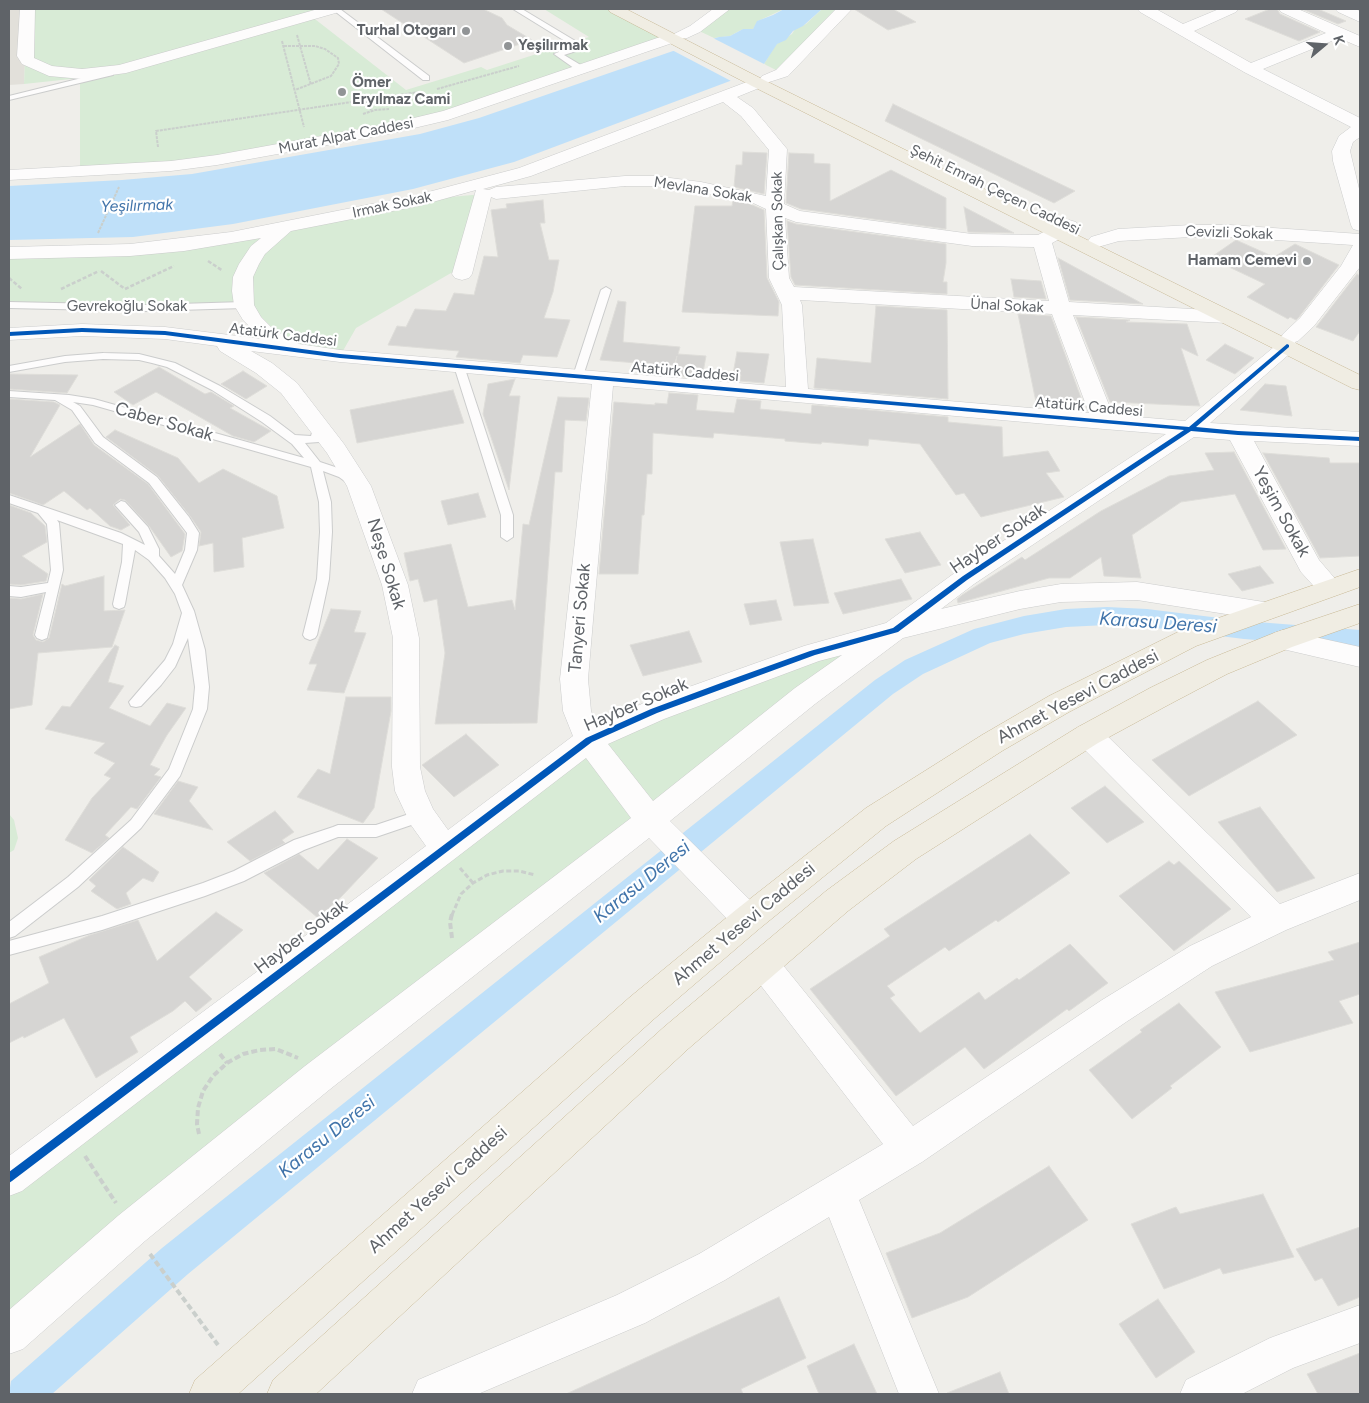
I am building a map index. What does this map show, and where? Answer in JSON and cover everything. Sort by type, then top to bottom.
[{"type":"highway","points":[[615,9],[682,40]]},
{"type":"highway","name":"Şehit Emrah Çeçen Caddesi","points":[[631,9],[682,40],[1057,233],[1227,317],[1360,370]]},
{"type":"highway","name":"Şehit Emrah Çeçen Caddesi","points":[[1057,233],[1098,241],[1289,342],[1360,383]]},
{"type":"highway","name":"Ahmet Yesevi Caddesi","points":[[209,1394],[642,1008],[748,919],[876,817],[926,784],[1059,704],[1187,639],[1360,578]]},
{"type":"highway","points":[[288,1394],[668,1044],[837,901],[905,850],[1088,735],[1217,667],[1283,640],[1357,614]]},
{"type":"street","points":[[27,9],[25,56],[34,64],[49,71],[70,74],[120,70],[335,9]]},
{"type":"street","name":"Murat Alpat Caddesi","points":[[9,175],[171,166],[309,144],[393,128],[448,115],[582,69],[682,40],[722,9]]},
{"type":"street","name":"Irmak Sokak","points":[[9,253],[130,250],[184,245],[286,227],[418,200],[525,172],[782,73],[844,9]]},
{"type":"street","points":[[1144,9],[1250,69],[1360,125]]},
{"type":"street","points":[[1182,30],[1231,9]]},
{"type":"street","points":[[1286,9],[1360,42]]},
{"type":"street","points":[[1342,9],[1360,17]]},
{"type":"street","points":[[1250,69],[1340,33]]},
{"type":"street","name":"Çalışkan Sokak","points":[[726,96],[747,112],[778,149],[775,207],[779,278],[792,305],[797,395]]},
{"type":"street","points":[[1360,128],[1345,140],[1341,151],[1342,161],[1360,225]]},
{"type":"street","name":"Mevlana Sokak","points":[[418,200],[625,181],[655,181],[700,187],[756,198],[796,216],[962,238],[1007,242],[1057,233]]},
{"type":"street","points":[[462,274],[483,194]]},
{"type":"street","points":[[286,227],[258,250],[249,264],[242,284],[244,305],[253,320],[266,333],[285,344],[308,353]]},
{"type":"street","name":"Cevizli Sokak","points":[[1098,241],[1118,235],[1191,231],[1230,231],[1360,240]]},
{"type":"street","points":[[1057,233],[1061,309],[1104,422]]},
{"type":"street","name":"Hayber Sokak","points":[[9,1178],[589,740],[654,711],[812,653],[894,630],[965,578],[1190,429],[1289,342],[1350,268],[1360,249]]},
{"type":"street","name":"Ünal Sokak","points":[[786,293],[1227,317]]},
{"type":"street","name":"Atatürk Caddesi","points":[[9,334],[55,330],[124,330],[210,339],[308,353],[1238,433],[1360,439]]},
{"type":"street","name":"Neşe Sokak","points":[[210,339],[240,353],[264,368],[289,388],[319,425],[359,486],[383,549],[402,613],[406,638],[407,666],[406,767],[410,791],[421,816],[444,848]]},
{"type":"street","name":"Tanyeri Sokak","points":[[590,377],[574,679],[577,711],[589,740],[655,826],[748,919]]},
{"type":"street","name":"Yeşim Sokak","points":[[1238,433],[1310,566],[1319,592]]},
{"type":"street","points":[[9,1335],[139,1239],[216,1159],[317,1078],[557,893],[655,826],[804,696],[894,630],[1020,600],[1062,593],[1137,591],[1264,611]]},
{"type":"street","points":[[1283,640],[1360,657]]},
{"type":"street","points":[[1088,735],[1275,920]]},
{"type":"street","points":[[432,1394],[631,1309],[712,1267],[909,1149],[1122,1006],[1201,956],[1275,920],[1360,886]]},
{"type":"street","points":[[763,964],[909,1149]]},
{"type":"street","points":[[838,1193],[919,1394]]},
{"type":"street","points":[[1200,1394],[1284,1352],[1360,1324]]},
{"type":"lane","points":[[335,9],[426,78]]},
{"type":"lane","points":[[517,9],[579,47],[558,54],[582,69]]},
{"type":"lane","points":[[9,98],[120,70]]},
{"type":"lane","points":[[590,377],[606,290]]},
{"type":"lane","name":"Gevrekoğlu Sokak","points":[[9,305],[146,308],[244,305]]},
{"type":"lane","points":[[9,369],[65,359],[103,356],[139,357],[154,360],[216,388],[266,419],[304,448],[316,466],[324,496],[326,532],[323,579],[310,636]]},
{"type":"lane","points":[[459,366],[507,515],[507,536]]},
{"type":"lane","name":"Caber Sokak","points":[[9,394],[94,402],[316,466]]},
{"type":"lane","points":[[52,397],[76,408],[99,440],[153,480],[185,520],[193,533],[191,550],[176,586]]},
{"type":"lane","points":[[292,438],[315,439],[319,434],[319,425]]},
{"type":"lane","points":[[316,466],[339,472],[359,486]]},
{"type":"lane","points":[[9,499],[129,542],[153,557],[176,586],[188,611],[194,630],[201,668],[200,709],[174,772],[136,824],[121,840],[73,882],[9,931]]},
{"type":"lane","points":[[121,505],[144,530],[152,549],[153,557]]},
{"type":"lane","points":[[41,510],[53,523],[57,570],[42,635]]},
{"type":"lane","points":[[119,604],[128,562],[129,542]]},
{"type":"lane","points":[[9,591],[21,592],[54,586]]},
{"type":"lane","points":[[136,702],[156,682],[170,662],[180,644],[188,611]]},
{"type":"lane","points":[[9,948],[102,923],[206,889],[239,876],[299,845],[338,831],[376,831],[421,816]]},
{"type":"path","points":[[286,23],[300,45],[311,85]]},
{"type":"path","points":[[286,23],[284,46],[309,144]]},
{"type":"path","points":[[284,46],[300,45],[325,49],[338,58],[340,64],[332,76],[295,90]]},
{"type":"path","points":[[435,89],[464,83],[519,66]]},
{"type":"path","points":[[158,147],[156,131],[421,91]]},
{"type":"path","points":[[365,100],[372,111]]},
{"type":"path","points":[[96,238],[122,180]]},
{"type":"path","points":[[184,245],[242,284]]},
{"type":"path","points":[[60,290],[100,271],[73,252]]},
{"type":"path","points":[[9,278],[22,289]]},
{"type":"path","points":[[468,961],[454,943],[451,936],[450,922],[454,907],[461,894],[473,883],[487,875],[503,871],[519,871],[540,878],[557,893]]},
{"type":"path","points":[[216,1159],[201,1139],[197,1124],[198,1108],[203,1091],[213,1076],[227,1063],[251,1052],[276,1049],[291,1054],[303,1062],[317,1078]]},
{"type":"path","points":[[69,1132],[139,1239],[237,1370]]},
{"type":"shaded area","points":[[9,9],[27,9],[24,84],[9,85]]},
{"type":"green space","points":[[27,9],[334,9],[311,16],[406,90],[481,67],[487,70],[589,37],[544,9],[615,9],[672,38],[468,108],[217,160],[80,171],[80,78],[24,84]]},
{"type":"green space","points":[[722,9],[784,9],[758,21],[753,29],[741,30],[730,36],[714,38],[695,29]]},
{"type":"green space","points":[[822,9],[844,9],[782,73],[764,64],[776,44],[792,34],[795,29],[806,24]]},
{"type":"green space","points":[[483,194],[462,273],[451,273],[356,328],[340,356],[285,344],[244,305],[113,308],[9,305],[9,253],[130,250],[418,200]]},
{"type":"green space","points":[[895,630],[132,1228],[9,1335],[9,1178],[589,740]]},
{"type":"green space","points":[[9,814],[14,820],[18,838],[14,850],[9,853]]},
{"type":"water","points":[[784,9],[822,9],[803,26],[793,31],[786,40],[777,44],[764,64],[730,81],[514,162],[413,189],[233,224],[133,237],[9,240],[9,186],[192,174],[420,134],[479,118],[673,51],[719,37],[730,36],[743,29],[753,29],[757,21]]},
{"type":"pier","points":[[711,37],[766,65],[733,82],[670,49]]},
{"type":"building","name":"Turhal Otogarı","points":[[381,9],[483,9],[502,18],[507,25],[532,40],[464,63]]},
{"type":"building","points":[[854,9],[893,9],[916,22],[888,30]]},
{"type":"building","points":[[1270,9],[1277,9],[1280,14],[1320,32],[1299,41],[1245,19]]},
{"type":"building","points":[[1302,9],[1318,9],[1346,21],[1338,24]]},
{"type":"building","points":[[893,104],[1075,191],[1054,203],[885,121]]},
{"type":"building","points":[[743,152],[767,153],[764,194],[734,187],[736,165],[742,165]]},
{"type":"building","points":[[789,153],[814,154],[814,163],[830,164],[830,201],[891,170],[946,198],[946,229],[801,209],[786,203]]},
{"type":"building","points":[[543,200],[545,223],[540,223],[549,260],[559,260],[553,292],[544,318],[570,320],[557,357],[523,355],[520,363],[456,357],[459,351],[388,345],[397,326],[406,327],[415,309],[446,311],[454,293],[474,295],[484,256],[498,257],[491,210],[507,208],[506,204]]},
{"type":"building","points":[[733,200],[764,210],[767,278],[779,302],[778,316],[682,312],[695,206],[732,206]]},
{"type":"building","points":[[964,207],[1014,233],[968,232]]},
{"type":"building","points":[[787,221],[796,224],[946,244],[943,282],[947,282],[947,294],[795,285],[791,277]]},
{"type":"building","points":[[1236,240],[1274,257],[1295,244],[1339,265],[1299,317],[1296,320],[1290,317],[1288,319],[1247,297],[1265,284],[1210,258]]},
{"type":"building","points":[[1058,258],[1091,276],[1143,304],[1070,300]]},
{"type":"building","points":[[1357,274],[1360,276],[1360,331],[1353,341],[1316,327]]},
{"type":"building","points":[[1011,279],[1041,281],[1046,299],[1014,297]]},
{"type":"building","points":[[618,301],[626,302],[623,342],[680,347],[678,354],[706,356],[702,378],[673,376],[677,356],[674,366],[600,360]]},
{"type":"building","points":[[876,306],[947,310],[948,399],[814,388],[817,358],[871,363]]},
{"type":"building","points":[[1018,314],[1051,316],[1084,406],[1036,402]]},
{"type":"building","points":[[1076,317],[1130,320],[1126,322],[1187,324],[1198,356],[1181,348],[1200,406],[1110,402]]},
{"type":"building","points":[[1225,344],[1254,358],[1235,374],[1206,360]]},
{"type":"building","points":[[737,352],[769,354],[764,383],[740,381],[741,375],[733,374]]},
{"type":"building","points":[[159,367],[205,394],[211,392],[234,406],[230,408],[271,431],[254,442],[233,436],[156,392],[133,405],[114,392]]},
{"type":"building","points":[[243,371],[267,386],[246,399],[221,384]]},
{"type":"building","points":[[9,374],[78,375],[67,393],[9,389]]},
{"type":"building","points":[[515,379],[509,396],[520,396],[509,490],[483,414],[488,384]]},
{"type":"building","points":[[1265,384],[1286,386],[1292,416],[1240,410]]},
{"type":"building","points":[[453,390],[464,423],[357,443],[350,410]]},
{"type":"building","points":[[669,393],[698,395],[696,410],[734,413],[737,399],[761,401],[760,409],[811,414],[812,405],[948,417],[948,422],[1002,427],[1003,457],[1048,451],[1060,471],[1046,473],[1064,497],[981,517],[964,493],[956,495],[920,444],[869,439],[868,446],[785,441],[785,439],[714,433],[713,438],[653,433],[652,474],[647,474],[638,574],[599,574],[614,402],[667,404]]},
{"type":"building","points":[[558,397],[589,398],[586,421],[565,420],[562,472],[555,472],[537,723],[435,724],[445,653],[437,599],[424,602],[418,579],[410,581],[404,553],[451,544],[468,607],[512,600],[515,610],[523,524],[529,525]]},
{"type":"building","points":[[9,399],[54,402],[60,405],[30,457],[80,424],[94,445],[148,484],[185,534],[182,551],[171,557],[149,526],[125,500],[120,499],[113,505],[130,525],[121,530],[110,526],[90,508],[87,510],[64,491],[43,505],[9,493]]},
{"type":"building","points":[[115,430],[178,458],[199,483],[223,469],[277,496],[284,528],[242,538],[244,567],[214,572],[213,543],[199,546],[201,532],[158,476],[106,437]]},
{"type":"building","points":[[1234,452],[1286,549],[1263,550],[1235,494],[1181,502],[1132,535],[1141,578],[1104,576],[1101,557],[1070,578],[1049,578],[958,603],[957,599],[962,595],[1022,557],[1025,560],[1101,511],[1169,476],[1214,470],[1205,453]]},
{"type":"building","points":[[1263,453],[1329,458],[1330,463],[1360,463],[1360,556],[1320,558]]},
{"type":"building","points":[[478,493],[486,517],[448,525],[441,501]]},
{"type":"building","points":[[9,505],[31,513],[45,526],[47,542],[22,556],[48,574],[46,581],[21,585],[9,584]]},
{"type":"building","points":[[920,532],[941,565],[905,573],[885,539]]},
{"type":"building","points":[[813,539],[829,603],[794,606],[780,542]]},
{"type":"building","points":[[1260,566],[1274,583],[1242,591],[1228,574]]},
{"type":"building","points":[[104,576],[104,611],[125,610],[112,647],[38,653],[32,705],[9,709],[9,598],[21,599],[43,594],[33,635],[36,640],[43,642],[49,638],[62,584],[65,586]]},
{"type":"building","points":[[901,579],[912,599],[843,614],[834,593]]},
{"type":"building","points":[[776,600],[782,620],[750,625],[744,604]]},
{"type":"building","points":[[331,609],[361,611],[354,632],[366,633],[344,693],[307,690],[317,664],[309,664]]},
{"type":"building","points":[[689,631],[702,662],[643,676],[630,645]]},
{"type":"building","points":[[115,645],[119,647],[108,682],[124,686],[109,708],[150,726],[167,703],[186,708],[167,735],[150,765],[160,769],[154,775],[161,777],[137,809],[131,807],[105,835],[109,838],[92,853],[65,840],[92,798],[111,778],[104,775],[115,763],[94,753],[105,743],[45,729],[62,706],[70,707]]},
{"type":"building","points":[[346,697],[391,697],[391,711],[374,808],[363,823],[297,797],[318,769],[330,774]]},
{"type":"building","points":[[1258,701],[1297,735],[1189,796],[1152,760]]},
{"type":"building","points":[[466,734],[499,765],[454,797],[422,765]]},
{"type":"building","points":[[178,781],[198,787],[189,801],[213,830],[154,814]]},
{"type":"building","points":[[1105,786],[1144,822],[1107,843],[1071,808]]},
{"type":"building","points":[[1260,807],[1315,878],[1277,892],[1218,822]]},
{"type":"building","points":[[275,811],[294,832],[282,840],[285,843],[250,861],[227,842]]},
{"type":"building","points":[[1030,834],[1070,873],[998,922],[996,920],[949,951],[945,947],[887,986],[895,995],[890,998],[920,1033],[979,992],[985,1000],[1017,978],[1019,980],[1070,944],[1108,983],[1069,1011],[1067,1009],[984,1069],[965,1047],[896,1096],[810,989],[890,936],[884,929]]},
{"type":"building","points":[[347,839],[378,858],[318,918],[264,873],[299,854],[318,870]]},
{"type":"building","points":[[123,847],[159,872],[153,882],[143,878],[126,893],[131,904],[117,909],[91,891],[96,886],[89,880]]},
{"type":"building","points":[[1169,861],[1174,865],[1179,861],[1231,909],[1174,951],[1119,896]]},
{"type":"building","points":[[216,912],[243,930],[189,977],[212,999],[196,1012],[185,1001],[173,1011],[130,1037],[138,1052],[96,1078],[64,1018],[24,1038],[23,1036],[9,1043],[9,1004],[49,983],[39,957],[90,935],[138,920],[157,961]]},
{"type":"building","points":[[1360,942],[1360,994],[1339,1001],[1353,1023],[1250,1052],[1215,992],[1334,960],[1328,952]]},
{"type":"building","points":[[1179,1003],[1221,1047],[1170,1086],[1172,1088],[1132,1119],[1089,1070],[1142,1032],[1140,1030]]},
{"type":"building","points":[[1049,1166],[1088,1220],[968,1297],[912,1318],[886,1253],[940,1233]]},
{"type":"building","points":[[1263,1194],[1294,1257],[1223,1274],[1220,1268],[1164,1289],[1131,1224],[1176,1207],[1180,1214]]},
{"type":"building","points":[[1360,1227],[1360,1297],[1338,1306],[1322,1278],[1315,1281],[1296,1249]]},
{"type":"building","points":[[779,1297],[806,1358],[741,1389],[743,1394],[566,1394]]},
{"type":"building","points":[[1158,1299],[1195,1352],[1156,1378],[1119,1324]]},
{"type":"building","points":[[854,1344],[877,1394],[819,1394],[807,1366]]},
{"type":"building","points":[[1360,1353],[1360,1394],[1318,1394],[1307,1374]]},
{"type":"building","points":[[1000,1372],[1009,1394],[947,1393]]},
{"type":"waterway","name":"Karasu Deresi","points":[[24,1394],[175,1261],[884,687],[914,667],[983,636],[1024,625],[1066,618],[1107,616],[1147,618],[1244,630],[1360,639]]},
{"type":"cycle path","points":[[9,334],[82,330],[165,333],[340,356],[1238,433],[1360,439]]},
{"type":"cycle path","points":[[9,1178],[589,740],[654,711],[813,653],[895,630],[965,578],[1190,429],[1287,346]]},
{"type":"place","name":"Turhal Otogarı","points":[[466,31]]},
{"type":"place","name":"Yeşilırmak","points":[[508,46]]},
{"type":"place","name":"Ömer Eryılmaz Cami","points":[[342,92]]},
{"type":"place","name":"Hamam Cemevi","points":[[1307,261]]}]
